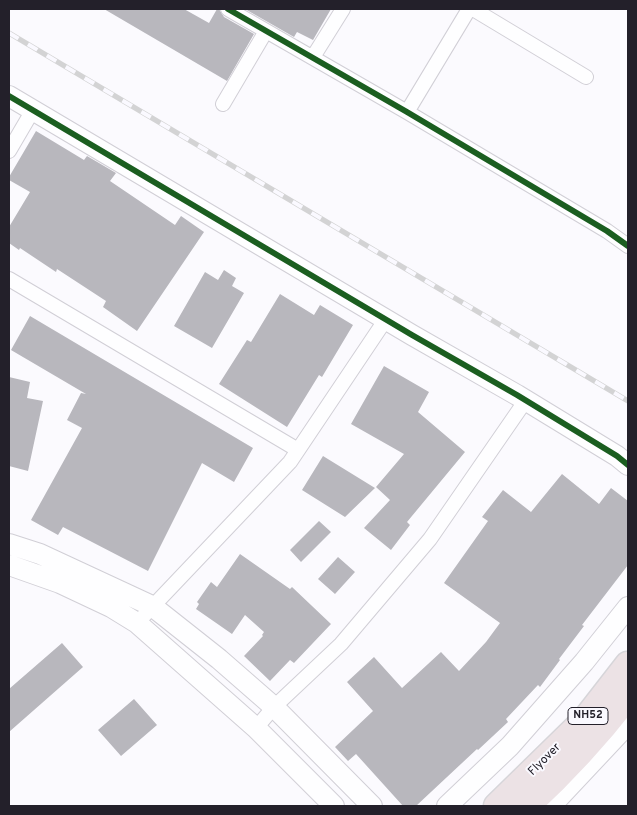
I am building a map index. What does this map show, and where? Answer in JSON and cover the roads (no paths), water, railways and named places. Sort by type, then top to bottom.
[{"type":"highway","name":"Flyover","points":[[527,806],[586,719],[628,664]]},
{"type":"highway","name":"Flyover","points":[[497,806],[552,769],[602,729],[628,696]]},
{"type":"street","points":[[228,9],[407,112],[607,231],[628,246]]},
{"type":"street","points":[[313,57],[343,9]]},
{"type":"street","points":[[407,112],[471,9],[586,77]]},
{"type":"street","points":[[223,104],[266,31]]},
{"type":"street","points":[[9,96],[526,400],[628,465]]},
{"type":"street","points":[[9,151],[33,110]]},
{"type":"street","points":[[9,279],[298,450]]},
{"type":"street","points":[[137,623],[290,462],[386,319]]},
{"type":"street","points":[[256,728],[274,707],[340,644],[430,539],[526,400]]},
{"type":"street","points":[[9,544],[40,554],[152,606],[219,659],[274,707],[372,806]]},
{"type":"street","points":[[9,564],[60,583],[112,608],[137,623],[256,728],[334,806]]},
{"type":"street","points":[[447,806],[510,746],[584,662],[628,607]]},
{"type":"street","points":[[551,806],[628,724]]},
{"type":"railway","points":[[9,33],[628,401]]}]
